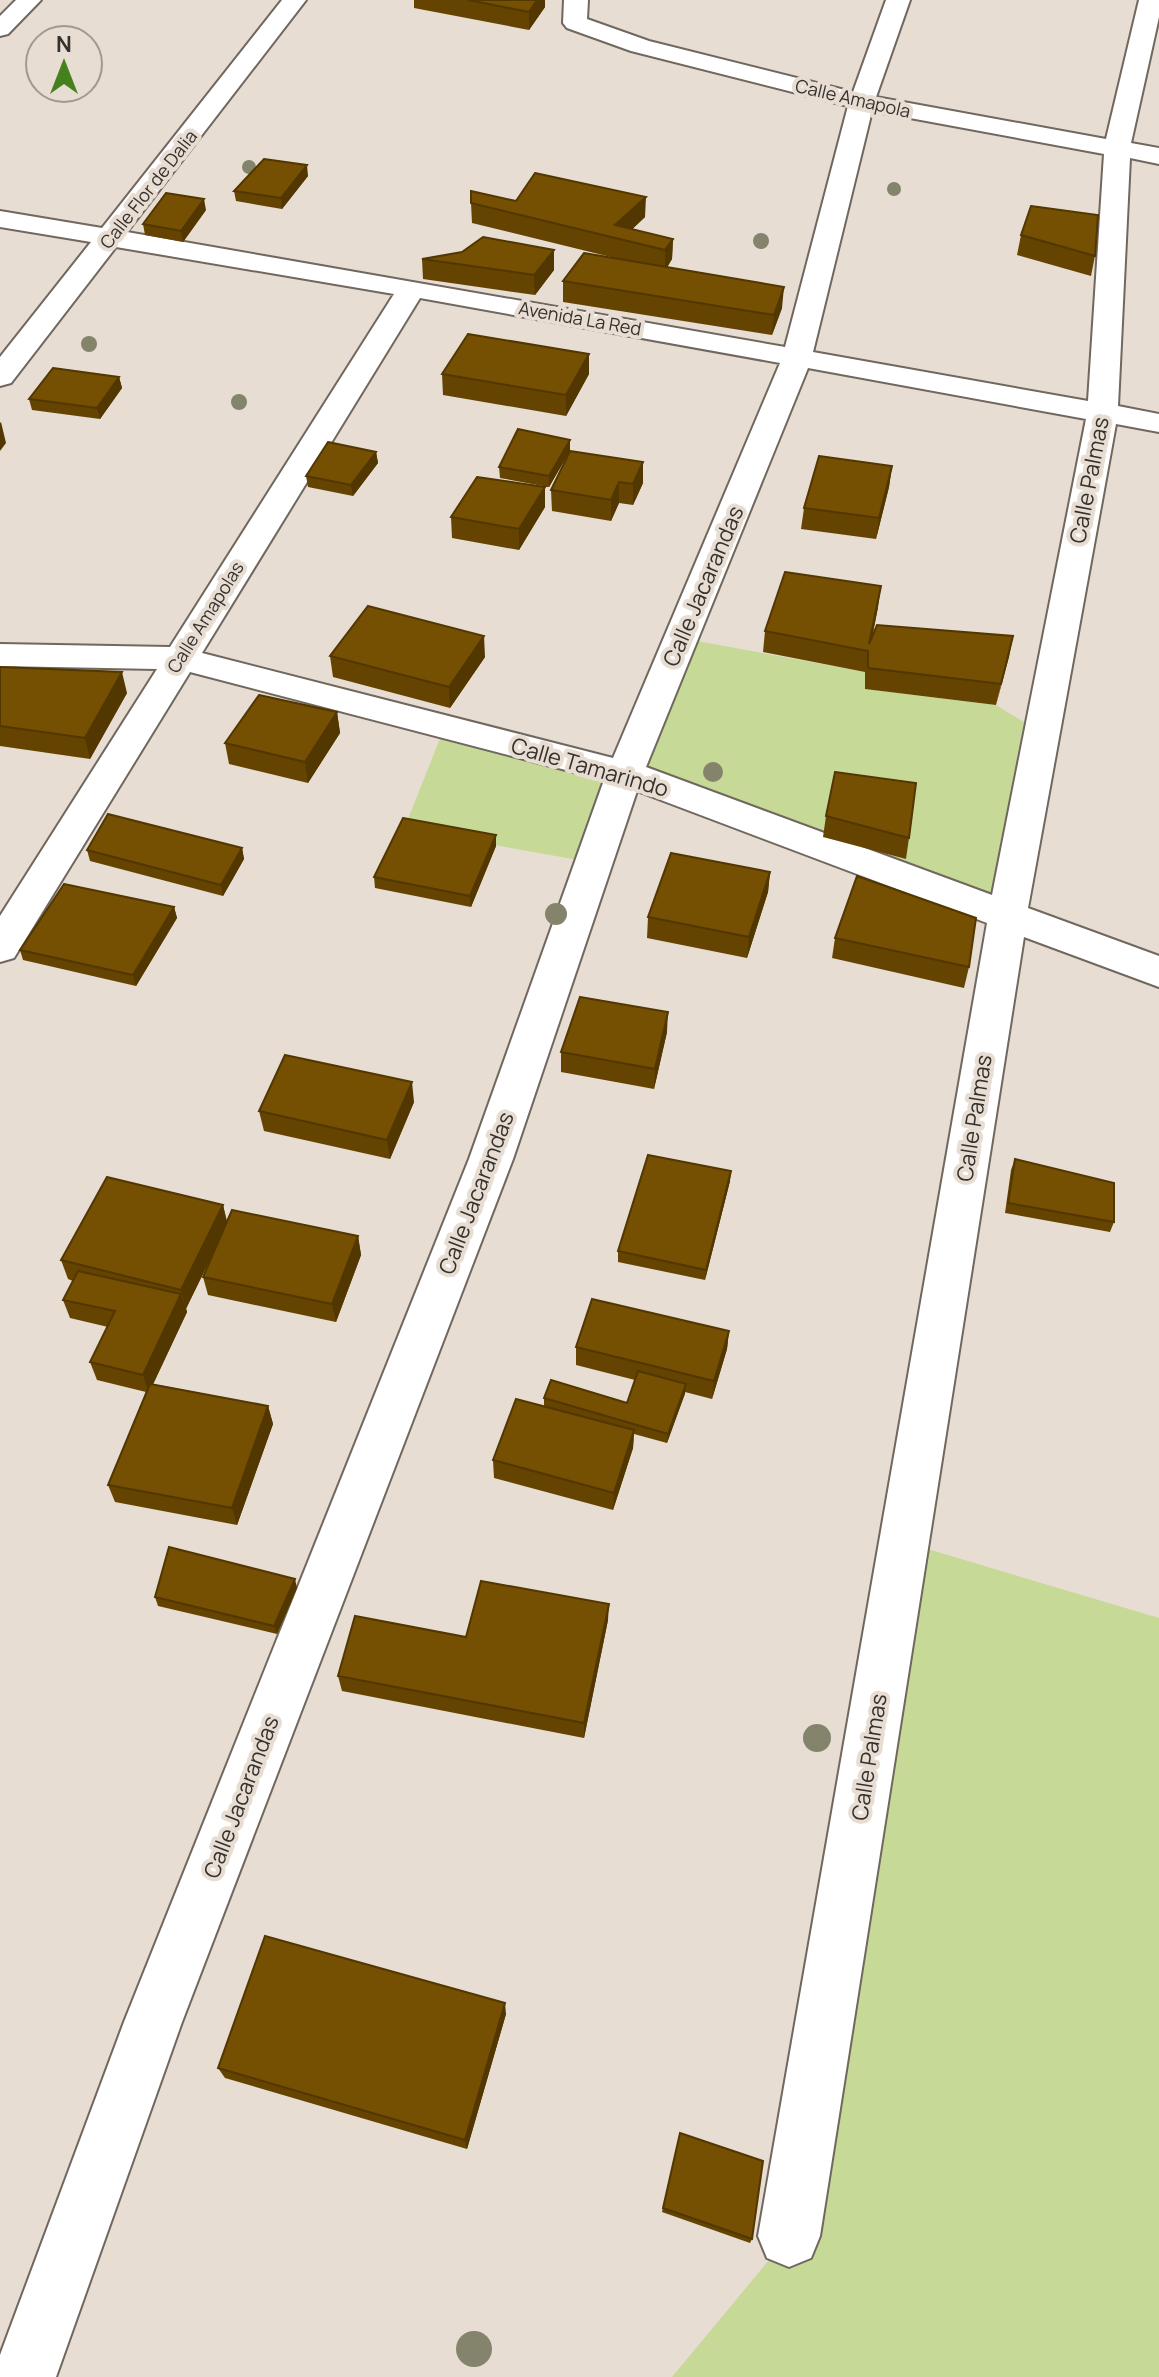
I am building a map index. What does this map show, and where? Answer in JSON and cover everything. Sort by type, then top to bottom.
[{"type":"street","points":[[0,29],[29,0]]},
{"type":"street","name":"Calle Flor de Dalia","points":[[0,377],[294,0]]},
{"type":"street","name":"Calle Amapola","points":[[576,0],[575,23],[640,46],[862,102],[1159,156]]},
{"type":"street","name":"Calle Jacarandas","points":[[24,2377],[153,2022],[491,1159],[625,773],[797,358],[862,102],[898,0]]},
{"type":"street","name":"Calle Palmas","points":[[789,2236],[1007,918],[1103,411],[1117,148],[1151,0]]},
{"type":"street","name":"Avenida La Red","points":[[0,219],[412,288],[1159,423]]},
{"type":"street","name":"Calle Amapolas","points":[[0,948],[412,288]]},
{"type":"street","name":"Calle Tamarindo","points":[[0,655],[179,658],[625,773],[1007,918],[1159,972]]},
{"type":"green space","points":[[681,638],[865,672],[865,689],[996,705],[1042,733],[1007,918],[626,773],[595,863],[404,829],[445,726],[625,773]]},
{"type":"green space","points":[[904,1542],[1159,1618],[1159,2377],[672,2377],[789,2236]]},
{"type":"building","points":[[468,0],[537,0],[529,12]]},
{"type":"building","points":[[264,159],[307,165],[281,198],[234,191]]},
{"type":"building","points":[[535,173],[646,197],[615,225],[673,239],[665,250],[471,203],[471,191],[516,201]]},
{"type":"building","points":[[166,193],[204,199],[181,231],[143,224]]},
{"type":"building","points":[[1031,206],[1098,215],[1095,256],[1021,235]]},
{"type":"building","points":[[483,237],[554,250],[534,275],[422,259],[462,252]]},
{"type":"building","points":[[584,253],[784,287],[774,315],[563,281]]},
{"type":"building","points":[[468,334],[589,354],[566,395],[442,374]]},
{"type":"building","points":[[53,368],[119,377],[97,408],[29,399]]},
{"type":"building","points":[[518,429],[570,440],[549,476],[499,467]]},
{"type":"building","points":[[328,442],[376,452],[351,485],[306,476]]},
{"type":"building","points":[[570,451],[643,462],[633,484],[619,482],[611,500],[551,490]]},
{"type":"building","points":[[819,456],[892,466],[879,518],[804,508]]},
{"type":"building","points":[[477,477],[545,487],[519,529],[451,517]]},
{"type":"building","points":[[785,572],[881,586],[869,644],[877,625],[1013,636],[1001,684],[868,668],[868,651],[765,631]]},
{"type":"building","points":[[368,606],[484,636],[449,687],[330,656]]},
{"type":"building","points":[[0,667],[122,672],[85,738],[0,726]]},
{"type":"building","points":[[259,695],[337,712],[305,762],[225,743]]},
{"type":"building","points":[[835,772],[916,783],[909,838],[826,816]]},
{"type":"building","points":[[108,814],[242,848],[221,885],[87,850]]},
{"type":"building","points":[[403,818],[496,835],[470,896],[374,877]]},
{"type":"building","points":[[671,853],[770,872],[749,937],[648,917]]},
{"type":"building","points":[[857,876],[976,918],[969,967],[835,938]]},
{"type":"building","points":[[64,884],[174,907],[133,975],[20,950]]},
{"type":"building","points":[[580,997],[668,1012],[655,1069],[561,1052]]},
{"type":"building","points":[[285,1055],[412,1082],[387,1140],[259,1111]]},
{"type":"building","points":[[648,1155],[731,1171],[706,1270],[618,1251]]},
{"type":"building","points":[[1015,1159],[1114,1183],[1114,1222],[1008,1203]]},
{"type":"building","points":[[107,1177],[223,1205],[181,1290],[61,1260]]},
{"type":"building","points":[[232,1210],[358,1236],[332,1304],[203,1277]]},
{"type":"building","points":[[78,1271],[181,1294],[143,1375],[90,1362],[115,1311],[63,1300]]},
{"type":"building","points":[[592,1299],[729,1331],[714,1381],[576,1347]]},
{"type":"building","points":[[638,1371],[686,1384],[668,1434],[544,1398],[551,1380],[627,1403]]},
{"type":"building","points":[[150,1384],[268,1406],[232,1508],[108,1485]]},
{"type":"building","points":[[516,1399],[634,1430],[614,1493],[493,1460]]},
{"type":"building","points":[[169,1547],[295,1579],[274,1626],[155,1597]]},
{"type":"building","points":[[481,1581],[609,1604],[584,1723],[338,1676],[355,1616],[466,1637]]},
{"type":"building","points":[[265,1936],[505,2003],[465,2140],[218,2068]]},
{"type":"building","points":[[680,2133],[763,2161],[752,2239],[663,2208]]}]
